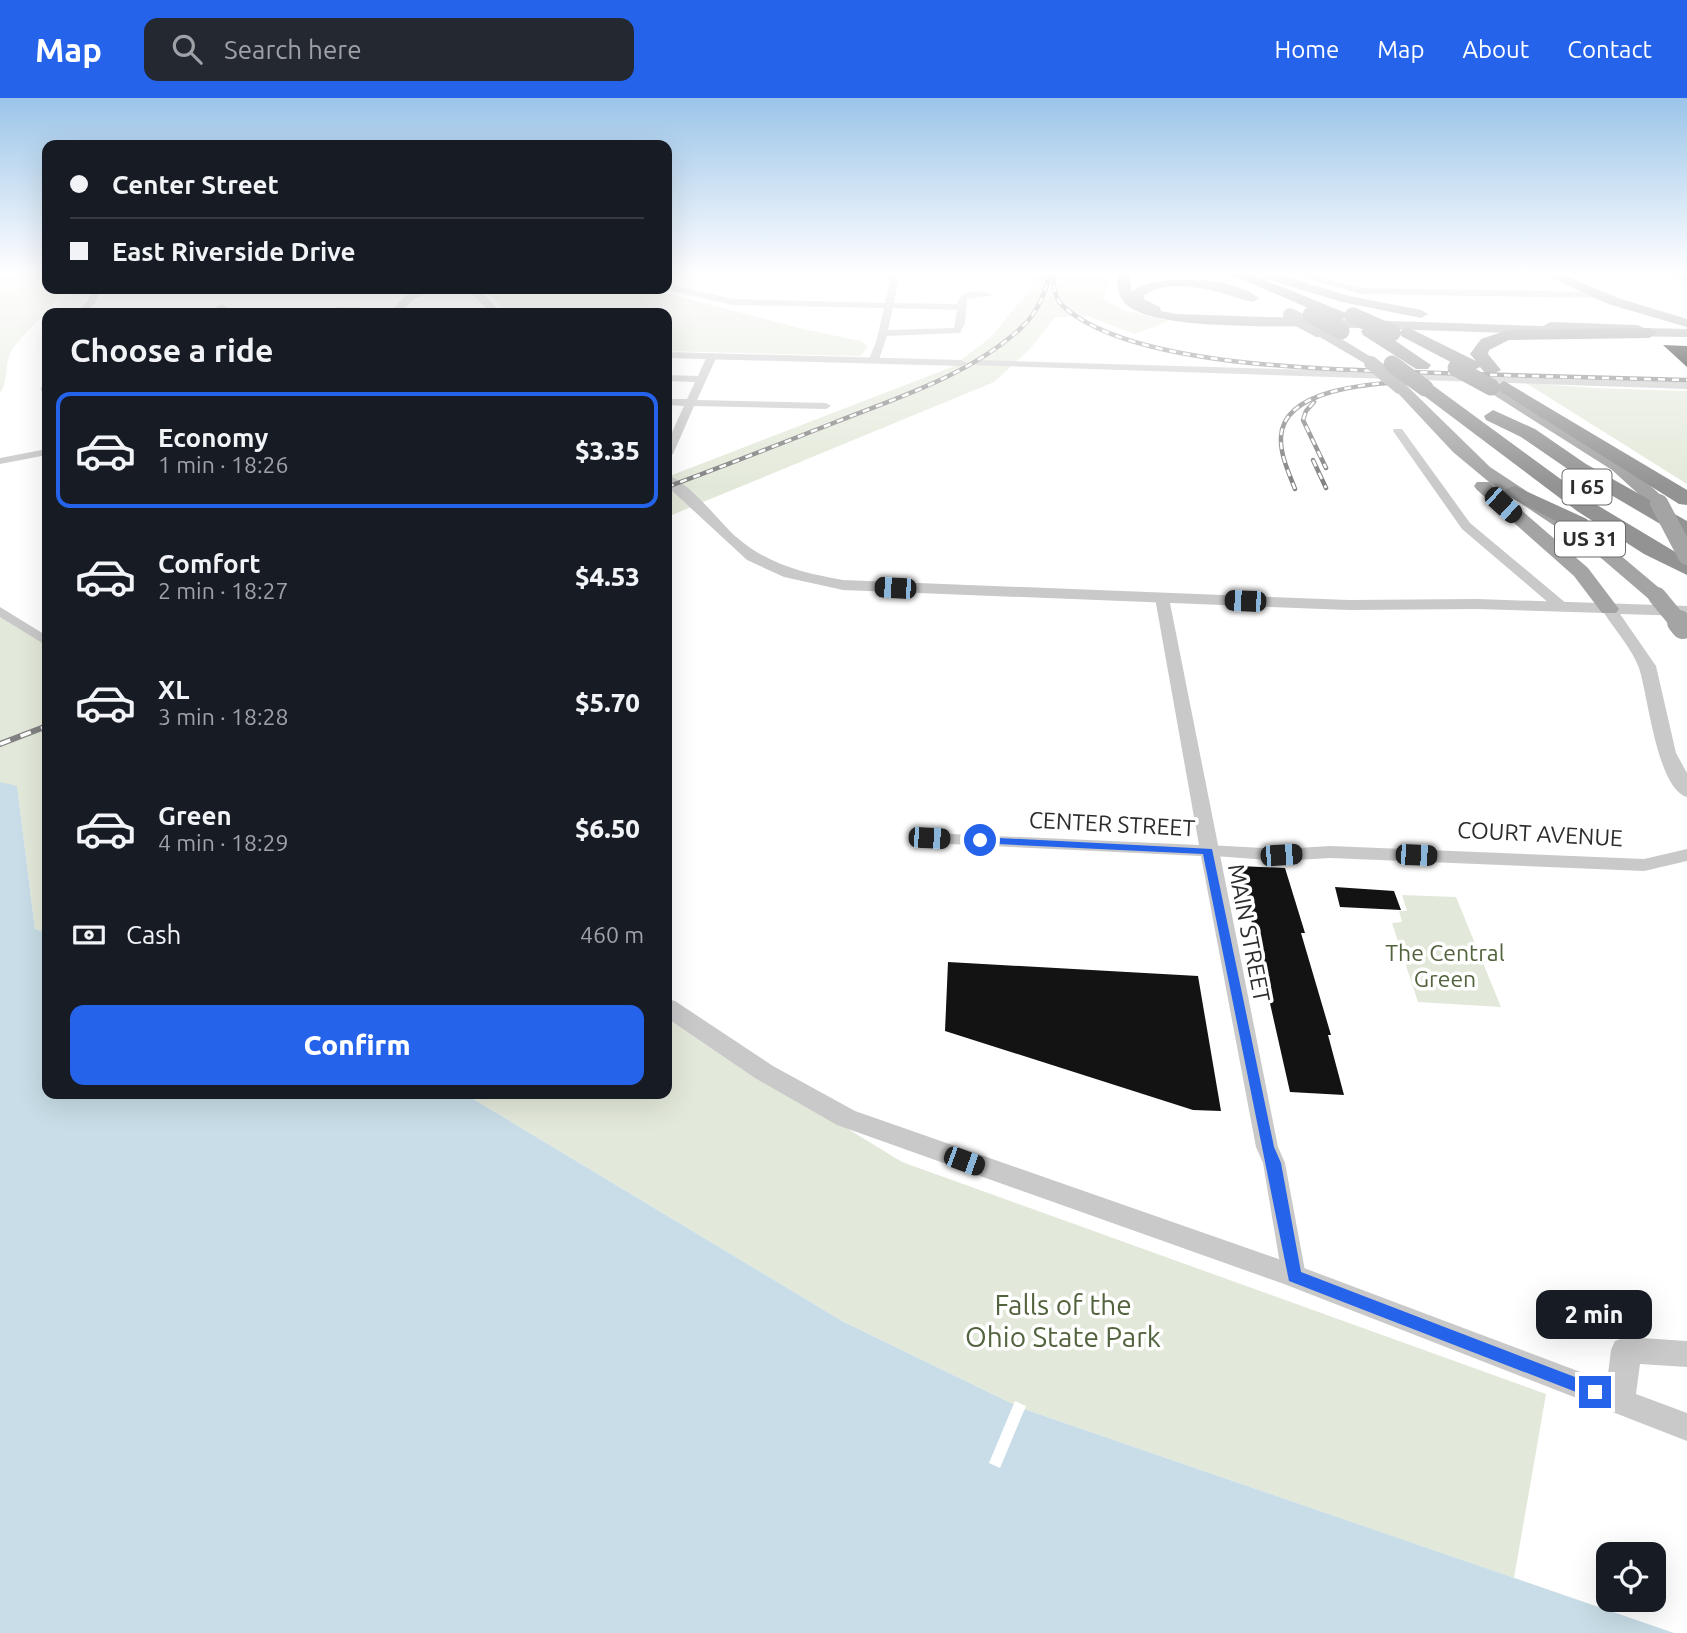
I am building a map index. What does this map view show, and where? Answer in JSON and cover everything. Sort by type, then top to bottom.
[{"type":"highway","name":"I 65","points":[[1375,343],[1422,397],[1552,486],[1644,545],[1687,568]]},
{"type":"highway","name":"I 65","points":[[1390,343],[1602,498],[1687,549]]},
{"type":"highway","points":[[1419,343],[1464,367],[1505,381]]},
{"type":"highway","points":[[1487,343],[1481,347],[1479,354],[1505,381],[1687,499]]},
{"type":"highway","points":[[1493,416],[1528,433],[1579,468],[1687,530]]},
{"type":"highway","points":[[1515,492],[1687,577]]},
{"type":"main road","name":"US 31","points":[[1343,343],[1400,387],[1422,397],[1473,462],[1515,492],[1594,541],[1642,579],[1686,624]]},
{"type":"main road","points":[[1505,381],[1584,444],[1618,466],[1659,503],[1687,556]]},
{"type":"main road","points":[[1422,397],[1425,419],[1489,493],[1581,572],[1609,609]]},
{"type":"street","points":[[874,359],[880,343]]},
{"type":"street","points":[[672,355],[961,363]]},
{"type":"street","points":[[672,443],[712,356]]},
{"type":"street","points":[[977,363],[1687,385]]},
{"type":"street","points":[[672,378],[702,379]]},
{"type":"street","points":[[672,402],[826,406]]},
{"type":"street","points":[[1398,431],[1466,526],[1562,607]]},
{"type":"street","points":[[0,461],[42,453]]},
{"type":"street","points":[[672,484],[743,551],[768,565],[821,581],[881,587],[1349,605],[1609,609],[1686,624]]},
{"type":"street","name":"MAIN STREET","points":[[1162,598],[1208,851],[1267,1147],[1274,1163],[1294,1276]]},
{"type":"street","points":[[1609,609],[1647,666],[1667,753],[1687,791]]},
{"type":"street","points":[[0,611],[42,639]]},
{"type":"street","name":"CENTER STREET","points":[[929,838],[1208,851]]},
{"type":"street","name":"COURT AVENUE","points":[[1208,851],[1281,855],[1330,852],[1644,865],[1687,855]]},
{"type":"street","points":[[672,1010],[764,1072],[846,1118],[1294,1276],[1687,1427]]},
{"type":"street","points":[[1620,1402],[1626,1350],[1687,1354]]},
{"type":"green space","points":[[0,343],[18,343],[8,361],[5,383],[0,393]]},
{"type":"green space","points":[[672,343],[863,343],[868,347],[860,356],[672,351]]},
{"type":"green space","points":[[984,343],[1035,343],[994,382],[672,515],[672,475],[952,367]]},
{"type":"green space","points":[[1526,383],[1687,391],[1687,484]]},
{"type":"green space","points":[[0,611],[42,634],[42,931],[35,929],[17,787],[0,793]]},
{"type":"green space","name":"The Central Green","points":[[1402,895],[1456,897],[1501,1007],[1418,1002],[1392,923],[1402,922],[1399,911],[1407,911]]},
{"type":"green space","name":"Falls of the Ohio State Park","points":[[672,1021],[902,1162],[1546,1394],[1514,1578],[1021,1408],[842,1321],[473,1099],[672,1099]]},
{"type":"water","points":[[0,782],[17,786],[35,929],[42,931],[42,1099],[473,1099],[842,1321],[1021,1408],[1596,1606],[1596,1612],[1613,1612],[1674,1633],[0,1633]]},
{"type":"pier","points":[[1015,1401],[1026,1406],[1000,1468],[989,1463]]},
{"type":"building","points":[[1663,345],[1687,346],[1687,367]]},
{"type":"building","points":[[1239,866],[1285,868],[1305,933],[1301,933],[1331,1035],[1328,1035],[1344,1095],[1290,1092]]},
{"type":"building","points":[[1335,887],[1394,891],[1401,910],[1340,907]]},
{"type":"building","points":[[948,962],[1198,976],[1221,1111],[1193,1110],[945,1031]]},
{"type":"railway","points":[[672,485],[909,394],[957,372],[1004,343]]},
{"type":"railway","points":[[1137,343],[1188,354],[1296,367],[1687,380]]},
{"type":"railway","points":[[1295,489],[1283,457],[1281,437],[1286,420],[1298,407],[1314,398],[1357,386],[1414,381]]},
{"type":"railway","points":[[1314,402],[1306,411],[1303,420],[1326,468]]},
{"type":"railway","points":[[1313,460],[1326,488]]},
{"type":"railway","points":[[0,744],[42,728]]},
{"type":"route","points":[[980,840],[1208,851],[1267,1147],[1274,1163],[1294,1276],[1595,1392]]}]
